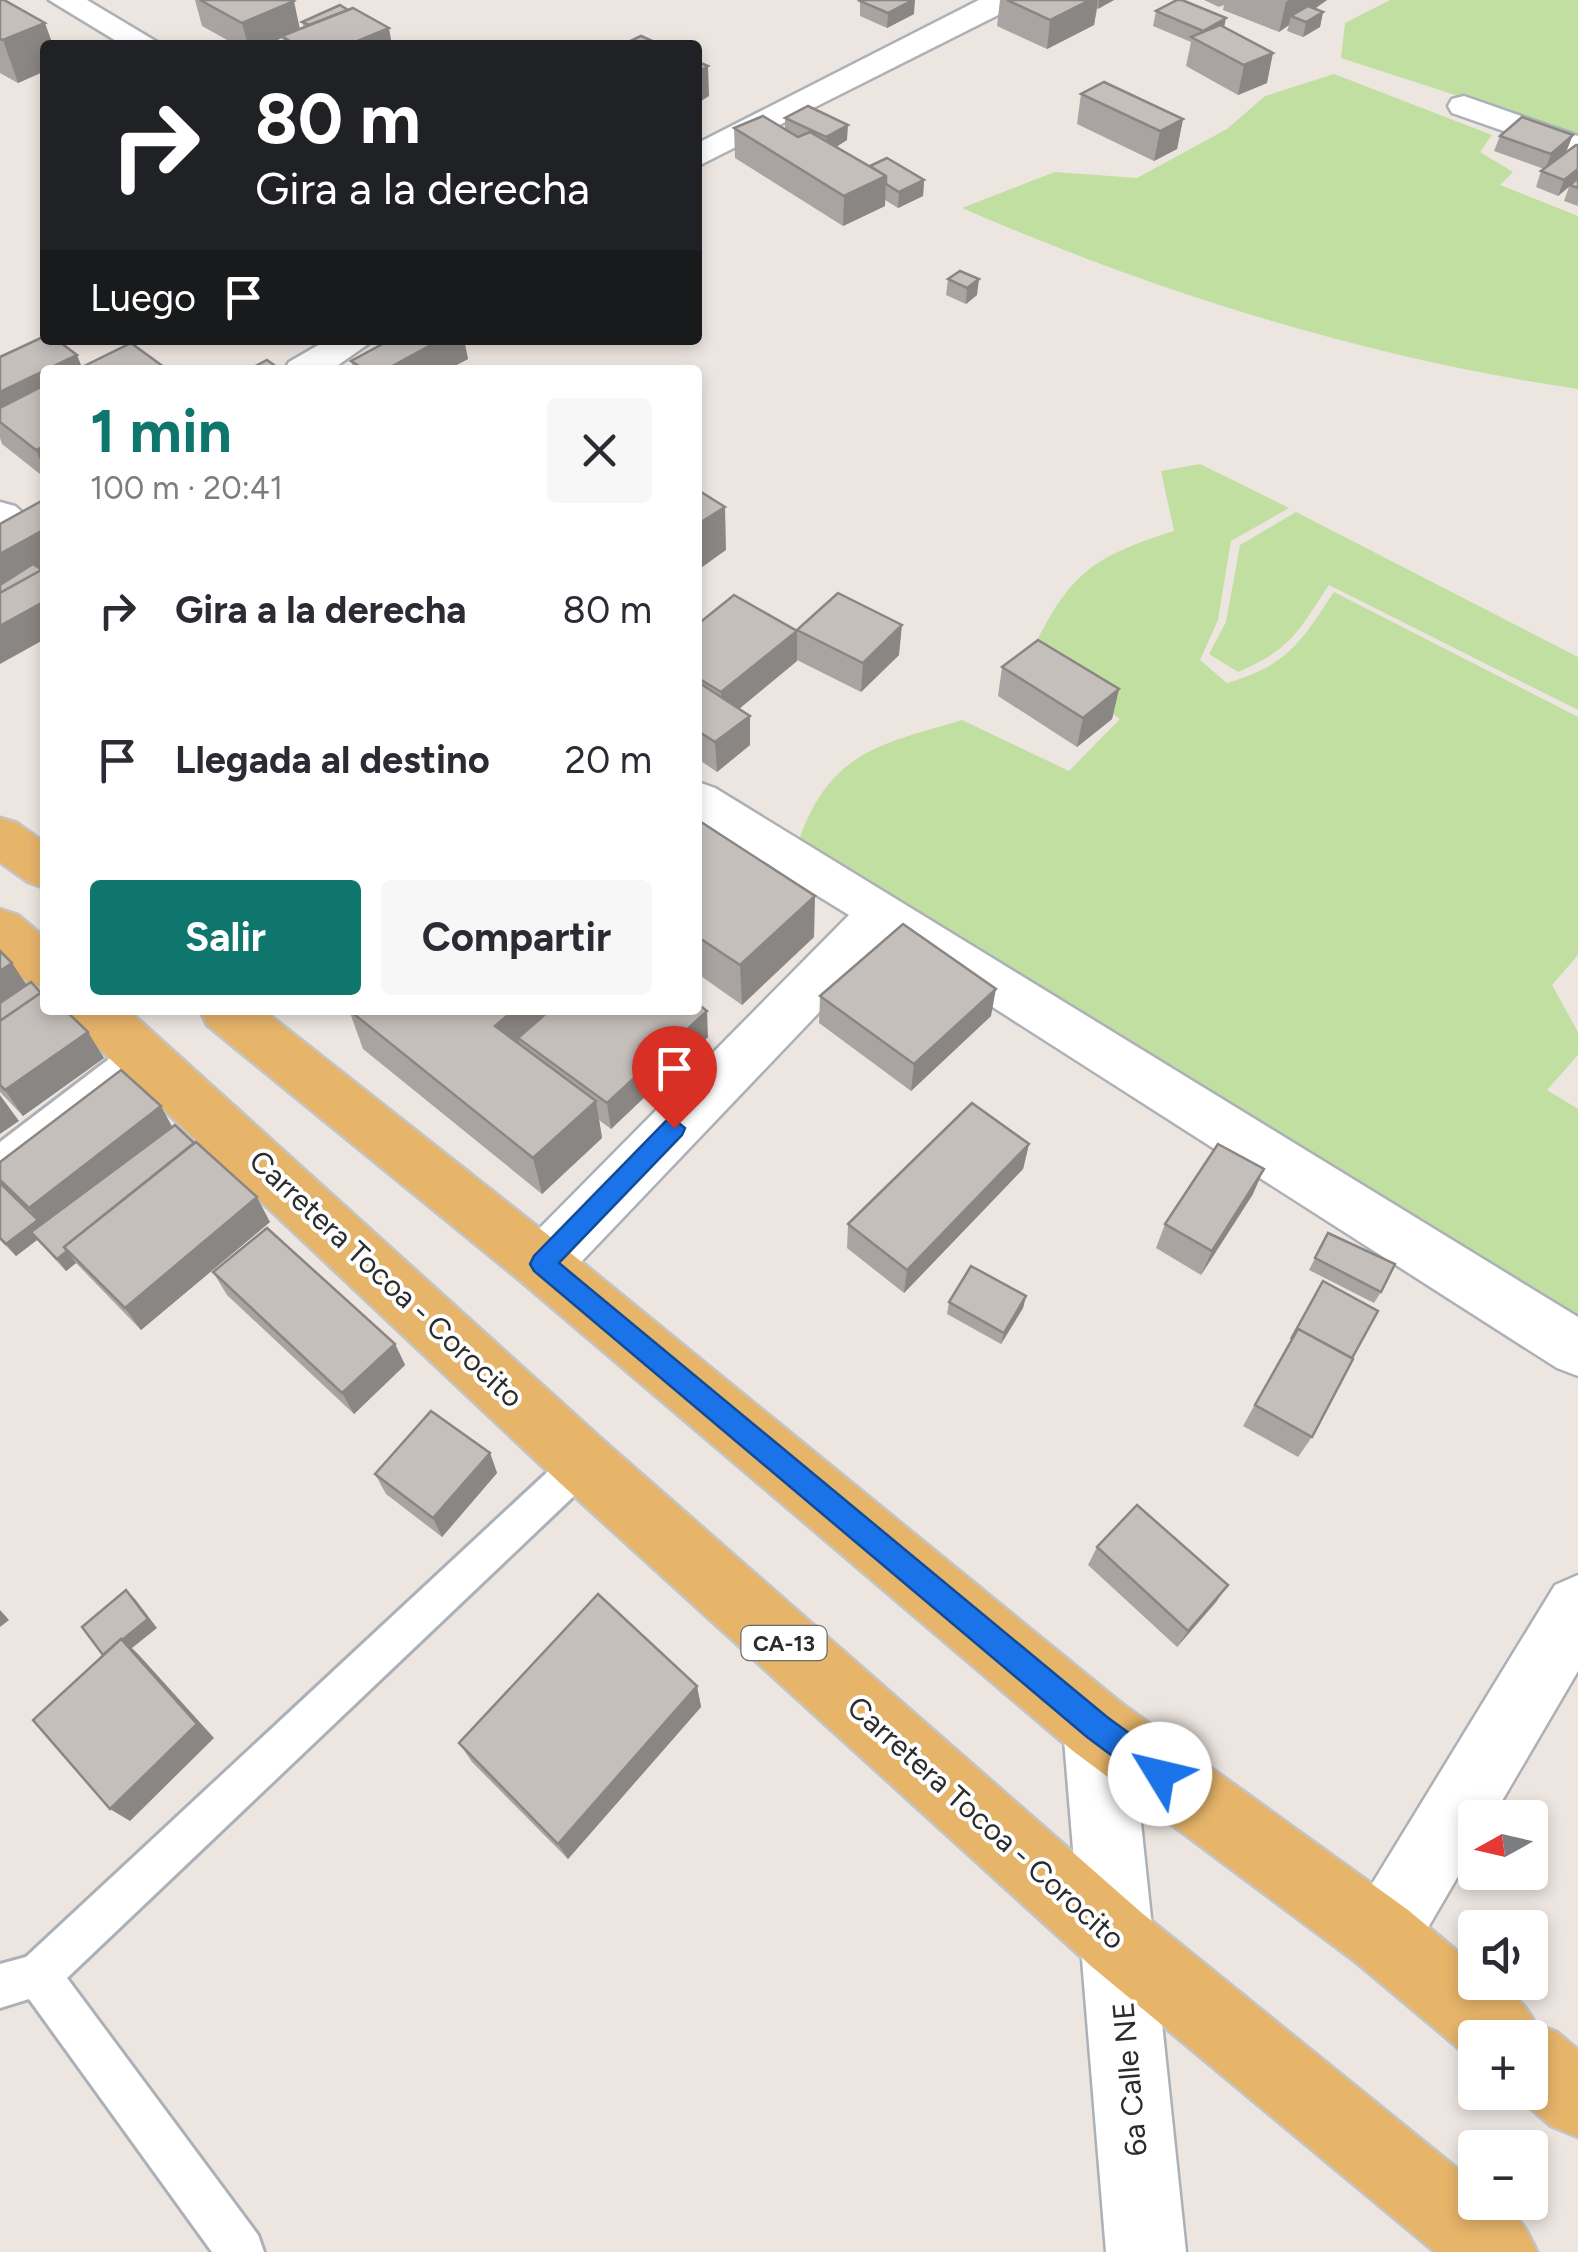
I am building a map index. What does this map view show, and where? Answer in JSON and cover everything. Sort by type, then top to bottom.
[{"type":"main road","points":[[0,836],[40,865]]},
{"type":"main road","points":[[0,929],[40,964]]},
{"type":"main road","name":"Carretera Tocoa - Corocito","points":[[99,1015],[583,1464],[1118,1940],[1497,2252]]},
{"type":"main road","points":[[232,1015],[542,1264],[1097,1727],[1382,1936],[1482,2020]]},
{"type":"main road","points":[[1548,2074],[1578,2099]]},
{"type":"street","points":[[64,0],[137,40]]},
{"type":"street","points":[[702,154],[988,2]]},
{"type":"street","points":[[1464,106],[1578,147]]},
{"type":"street","points":[[311,365],[346,345]]},
{"type":"street","points":[[702,802],[884,912],[1578,1348]]},
{"type":"street","points":[[542,1264],[884,912]]},
{"type":"street","points":[[1382,1936],[1578,1608]]},
{"type":"street","name":"6a Calle NE","points":[[1097,1727],[1146,2252]]},
{"type":"lane","points":[[0,1161],[142,1052]]},
{"type":"lane","points":[[241,2252],[19,1980],[583,1464]]},
{"type":"green space","points":[[1390,0],[1578,0],[1578,135],[1341,58],[1345,23]]},
{"type":"green space","points":[[1334,74],[1492,135],[1480,152],[1513,172],[1500,185],[1578,216],[1578,389],[1420,360],[1264,319],[1111,268],[962,208],[1055,172],[1137,178],[1227,129],[1265,96]]},
{"type":"green space","points":[[1200,464],[1289,508],[1231,541],[1218,620],[1200,660],[1227,683],[1265,668],[1291,650],[1334,592],[1578,717],[1578,955],[1552,985],[1578,1032],[1578,1055],[1547,1090],[1578,1109],[1578,1332],[799,840],[826,787],[861,756],[882,745],[962,720],[1069,771],[1120,719],[1029,657],[1056,607],[1084,574],[1121,551],[1174,531],[1161,471]]},
{"type":"green space","points":[[1296,512],[1578,657],[1578,710],[1329,585],[1292,637],[1256,664],[1238,672],[1209,654],[1226,622],[1240,545]]},
{"type":"building","points":[[0,0],[4,0],[45,23],[0,39]]},
{"type":"building","points":[[200,0],[292,0],[294,1],[242,23]]},
{"type":"building","points":[[913,0],[888,13],[860,1]]},
{"type":"building","points":[[1007,0],[1090,0],[1050,20]]},
{"type":"building","points":[[1177,0],[1226,18],[1203,31],[1156,11]]},
{"type":"building","points":[[340,5],[348,10],[309,25],[302,22]]},
{"type":"building","points":[[1308,6],[1323,12],[1306,22],[1291,16]]},
{"type":"building","points":[[353,8],[389,28],[360,40],[288,40],[282,36]]},
{"type":"building","points":[[1220,25],[1273,53],[1244,65],[1191,37]]},
{"type":"building","points":[[1104,82],[1183,119],[1160,131],[1081,94]]},
{"type":"building","points":[[808,106],[848,125],[826,137],[785,118]]},
{"type":"building","points":[[763,116],[798,137],[810,132],[886,176],[844,196],[734,128]]},
{"type":"building","points":[[1522,117],[1573,135],[1551,154],[1500,136]]},
{"type":"building","points":[[1576,145],[1578,169],[1564,180],[1541,171]]},
{"type":"building","points":[[887,158],[924,180],[899,192],[886,184],[886,176],[870,166]]},
{"type":"building","points":[[960,271],[979,279],[967,288],[948,279]]},
{"type":"building","points":[[40,338],[40,345],[64,345],[77,355],[56,365],[40,365],[40,373],[0,392],[0,357]]},
{"type":"building","points":[[134,345],[161,365],[86,365]]},
{"type":"building","points":[[381,345],[431,345],[394,365],[358,365],[351,361]]},
{"type":"building","points":[[40,388],[40,448],[36,450],[0,422],[0,408]]},
{"type":"building","points":[[702,493],[725,507],[702,521]]},
{"type":"building","points":[[40,502],[40,532],[0,554],[0,524]]},
{"type":"building","points":[[33,564],[40,569],[0,593],[0,585]]},
{"type":"building","points":[[40,571],[40,604],[0,626],[0,593]]},
{"type":"building","points":[[838,593],[902,625],[863,663],[797,630]]},
{"type":"building","points":[[734,595],[797,631],[721,692],[702,680],[702,621]]},
{"type":"building","points":[[1038,640],[1119,689],[1083,718],[1002,667]]},
{"type":"building","points":[[702,685],[750,716],[715,742],[702,734]]},
{"type":"building","points":[[702,823],[815,896],[740,965],[702,940]]},
{"type":"building","points":[[903,924],[996,989],[914,1064],[820,996]]},
{"type":"building","points":[[0,951],[12,963],[0,971]]},
{"type":"building","points":[[31,982],[40,992],[0,1021],[0,1003]]},
{"type":"building","points":[[40,993],[40,1015],[70,1015],[88,1032],[5,1090],[0,1085],[0,1021]]},
{"type":"building","points":[[702,1007],[707,1011],[607,1103],[518,1038],[544,1015],[702,1015]]},
{"type":"building","points":[[355,1015],[508,1015],[495,1026],[596,1101],[533,1158]]},
{"type":"building","points":[[121,1070],[161,1106],[29,1208],[0,1180],[0,1162]]},
{"type":"building","points":[[972,1103],[1029,1144],[907,1270],[848,1224]]},
{"type":"building","points":[[175,1125],[194,1143],[64,1247],[67,1251],[57,1259],[31,1232]]},
{"type":"building","points":[[196,1142],[257,1197],[125,1308],[64,1247]]},
{"type":"building","points":[[1218,1144],[1264,1169],[1212,1251],[1165,1224]]},
{"type":"building","points":[[0,1183],[38,1220],[6,1244],[0,1238]]},
{"type":"building","points":[[267,1228],[395,1344],[342,1393],[213,1272]]},
{"type":"building","points":[[1328,1233],[1395,1264],[1381,1292],[1315,1258]]},
{"type":"building","points":[[971,1266],[1026,1296],[1004,1333],[949,1302]]},
{"type":"building","points":[[1323,1281],[1378,1311],[1352,1358],[1298,1329],[1291,1339]]},
{"type":"building","points":[[1298,1329],[1353,1359],[1312,1437],[1255,1405]]},
{"type":"building","points":[[431,1411],[490,1453],[433,1518],[375,1474]]},
{"type":"building","points":[[1137,1505],[1228,1585],[1188,1631],[1097,1547]]},
{"type":"building","points":[[126,1590],[148,1619],[103,1655],[82,1627]]},
{"type":"building","points":[[598,1594],[697,1686],[558,1844],[459,1743]]},
{"type":"building","points":[[121,1639],[197,1724],[110,1809],[33,1720]]},
{"type":"route","points":[[674,1128],[542,1264],[1097,1727],[1160,1774]]}]
